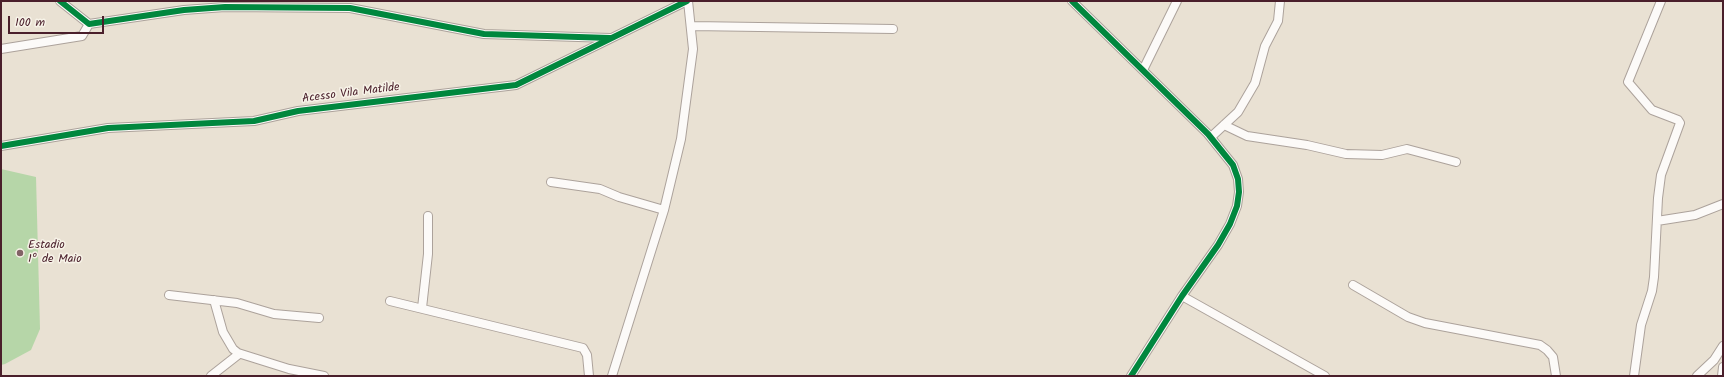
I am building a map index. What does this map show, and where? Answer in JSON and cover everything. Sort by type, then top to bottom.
[{"type":"street","points":[[60,1],[89,24],[184,10],[225,7],[342,8],[395,16],[448,28],[484,34],[611,38]]},
{"type":"street","points":[[612,376],[664,210],[681,139],[693,49],[692,26],[687,1]]},
{"type":"street","name":"Acesso Vila Matilde","points":[[1,146],[108,128],[254,121],[298,111],[516,85],[687,1]]},
{"type":"street","points":[[1072,1],[1211,137],[1233,165],[1239,192],[1237,206],[1230,224],[1218,245],[1182,296],[1131,376]]},
{"type":"street","points":[[1142,70],[1177,1]]},
{"type":"street","points":[[1211,137],[1244,104],[1255,83],[1265,46],[1278,21],[1280,1]]},
{"type":"street","points":[[1634,376],[1641,325],[1652,291],[1654,278],[1661,175],[1680,123],[1678,120],[1652,110],[1630,85],[1628,79],[1661,1]]},
{"type":"street","points":[[1,49],[82,36],[89,24]]},
{"type":"street","points":[[692,26],[892,29]]},
{"type":"street","points":[[1224,125],[1247,136],[1307,145],[1346,154],[1382,155],[1407,149],[1456,162]]},
{"type":"street","points":[[551,182],[600,189],[619,197],[664,210]]},
{"type":"street","points":[[1657,221],[1694,215],[1723,204]]},
{"type":"street","points":[[422,308],[428,254],[428,216]]},
{"type":"street","points":[[1353,285],[1408,317],[1425,324],[1540,345],[1553,357],[1556,376]]},
{"type":"street","points":[[169,295],[237,303],[262,312],[319,318]]},
{"type":"street","points":[[1182,296],[1325,376]]},
{"type":"street","points":[[214,300],[223,332],[233,349],[239,354],[287,373],[324,376]]},
{"type":"street","points":[[390,301],[582,348],[587,355],[589,376]]},
{"type":"street","points":[[1697,376],[1714,360],[1723,346]]},
{"type":"street","points":[[211,376],[239,354]]},
{"type":"street","points":[[1722,376],[1723,367]]},
{"type":"green space","name":"Estadio 1º de Maio","points":[[1,169],[36,177],[40,329],[31,350],[1,365]]},
{"type":"cycle path","points":[[60,1],[89,24],[184,10],[225,7],[350,8],[484,34],[610,38]]},
{"type":"cycle path","points":[[1,146],[108,128],[254,121],[298,111],[516,85],[687,1]]},
{"type":"cycle path","points":[[1072,1],[1208,134],[1233,165],[1238,179],[1239,192],[1237,206],[1230,224],[1218,245],[1182,296],[1131,376]]},
{"type":"place","name":"Estadio 1º de Maio","points":[[20,253]]}]
